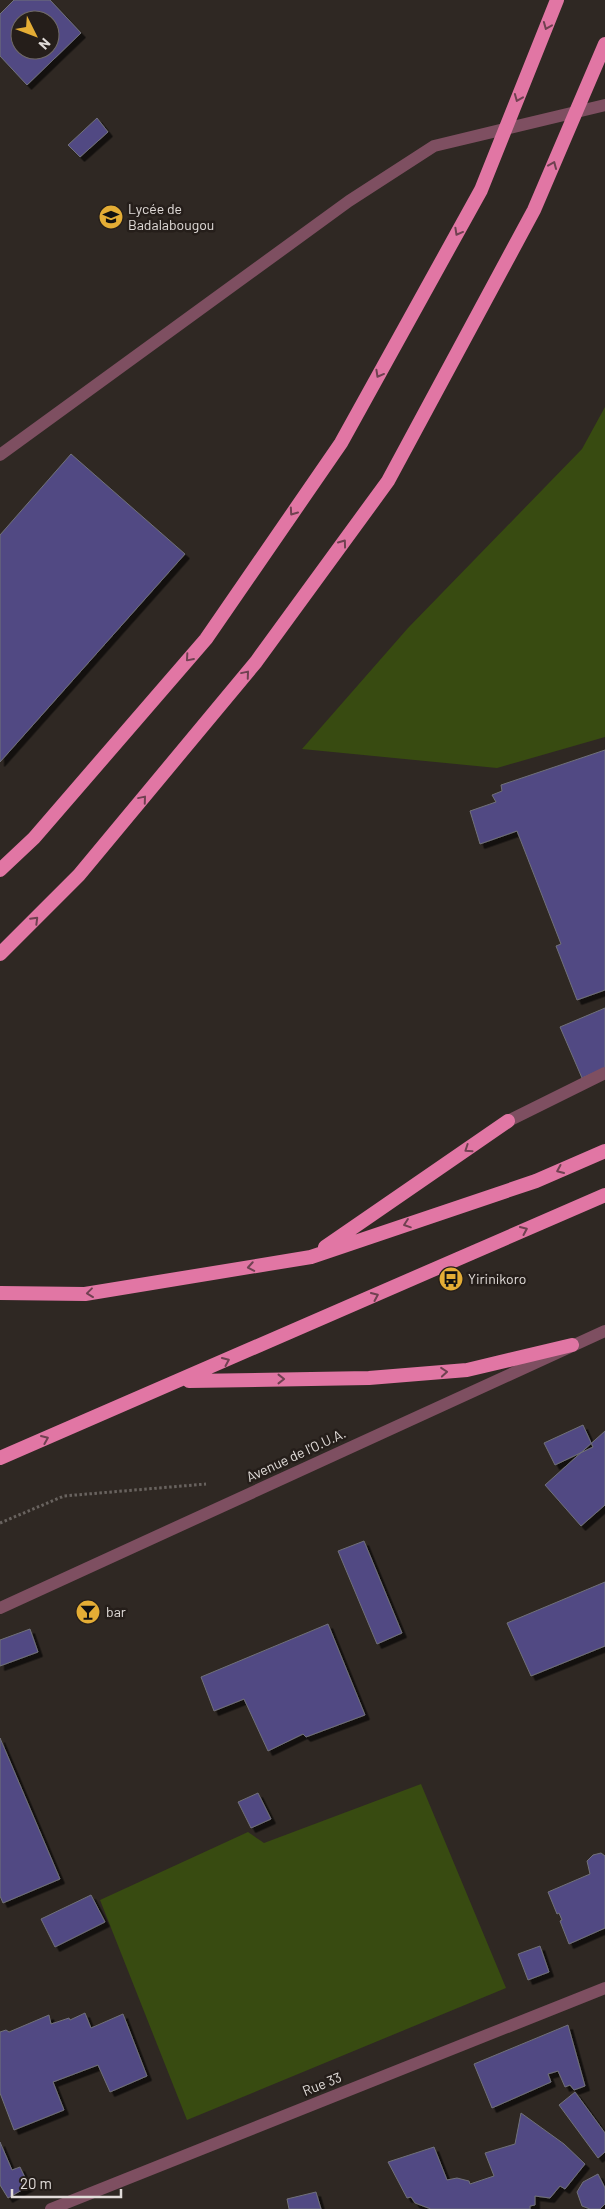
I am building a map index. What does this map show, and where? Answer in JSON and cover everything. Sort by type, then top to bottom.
[{"type":"highway","points":[[0,870],[34,838],[206,639],[341,443],[481,190],[557,0]]},
{"type":"highway","points":[[0,954],[80,875],[256,662],[388,481],[534,210],[604,47]]},
{"type":"highway","points":[[311,1257],[508,1121]]},
{"type":"highway","points":[[0,1293],[85,1294],[311,1257],[536,1181],[605,1151]]},
{"type":"highway","points":[[0,1458],[605,1195]]},
{"type":"highway","points":[[180,1381],[369,1378],[467,1370],[572,1345]]},
{"type":"street","points":[[0,456],[349,201],[434,146],[605,105]]},
{"type":"street","points":[[508,1121],[605,1073]]},
{"type":"street","name":"Avenue de l'O.U.A.","points":[[0,1608],[605,1331]]},
{"type":"street","name":"Rue 33","points":[[51,2209],[605,1988]]},
{"type":"path","points":[[0,1522],[64,1496],[214,1484]]},
{"type":"green space","points":[[605,407],[605,737],[497,768],[302,749],[408,628],[582,449]]},
{"type":"green space","points":[[421,1784],[506,1988],[187,2120],[100,1900],[248,1832],[264,1843]]},
{"type":"building","points":[[14,0],[50,0],[59,10],[10,10],[10,60],[53,60],[27,85],[0,56],[0,14]]},
{"type":"building","points":[[60,11],[81,33],[60,53]]},
{"type":"building","points":[[97,118],[108,132],[80,157],[68,145]]},
{"type":"building","points":[[71,454],[185,554],[0,762],[0,535]]},
{"type":"building","points":[[605,750],[605,990],[577,1000],[556,946],[561,944],[517,831],[480,844],[470,811],[496,802],[492,795],[502,791],[501,785]]},
{"type":"building","points":[[605,1008],[605,1068],[582,1078],[560,1027]]},
{"type":"building","points":[[583,1425],[593,1447],[555,1465],[544,1443]]},
{"type":"building","points":[[605,1431],[605,1505],[581,1526],[545,1485]]},
{"type":"building","points":[[364,1541],[402,1633],[377,1644],[338,1551]]},
{"type":"building","points":[[605,1582],[605,1646],[531,1676],[507,1623]]},
{"type":"building","points":[[328,1624],[365,1715],[306,1737],[303,1734],[268,1751],[244,1699],[214,1711],[201,1677]]},
{"type":"building","points":[[30,1629],[38,1652],[0,1666],[0,1640]]},
{"type":"building","points":[[0,1738],[60,1879],[3,1903],[0,1896]]},
{"type":"building","points":[[258,1793],[271,1819],[251,1828],[238,1802]]},
{"type":"building","points":[[601,1853],[605,1856],[605,1928],[569,1944],[560,1921],[562,1920],[559,1913],[557,1914],[548,1892],[590,1874],[587,1861],[593,1855]]},
{"type":"building","points":[[91,1895],[105,1922],[55,1947],[41,1919]]},
{"type":"building","points":[[540,1946],[549,1972],[528,1980],[518,1954]]},
{"type":"building","points":[[85,2013],[91,2028],[123,2014],[147,2076],[110,2092],[98,2065],[53,2082],[64,2110],[14,2130],[0,2093],[0,2032],[6,2030],[9,2032],[49,2015],[51,2024],[69,2018],[70,2020]]},
{"type":"building","points":[[568,2025],[585,2086],[574,2090],[570,2085],[565,2087],[558,2071],[548,2074],[551,2082],[492,2108],[474,2064]]},
{"type":"building","points":[[575,2092],[605,2133],[605,2152],[598,2158],[559,2105]]},
{"type":"building","points":[[521,2113],[564,2144],[585,2164],[565,2189],[560,2186],[550,2198],[535,2196],[535,2205],[530,2206],[530,2209],[431,2209],[415,2203],[411,2197],[407,2198],[388,2162],[434,2147],[447,2180],[457,2178],[469,2181],[470,2184],[494,2176],[485,2153],[515,2144]]},
{"type":"building","points":[[0,2142],[12,2170],[20,2167],[29,2186],[8,2198],[0,2185]]},
{"type":"building","points":[[598,2174],[605,2188],[605,2204],[600,2209],[590,2209],[582,2206],[577,2192],[583,2182]]},
{"type":"building","points":[[316,2192],[321,2209],[289,2209],[287,2199]]},
{"type":"place","name":"Lycée de Badalabougou","points":[[111,217]]},
{"type":"place","name":"Yirinikoro","points":[[451,1279]]},
{"type":"place","name":"bar","points":[[88,1612]]}]
